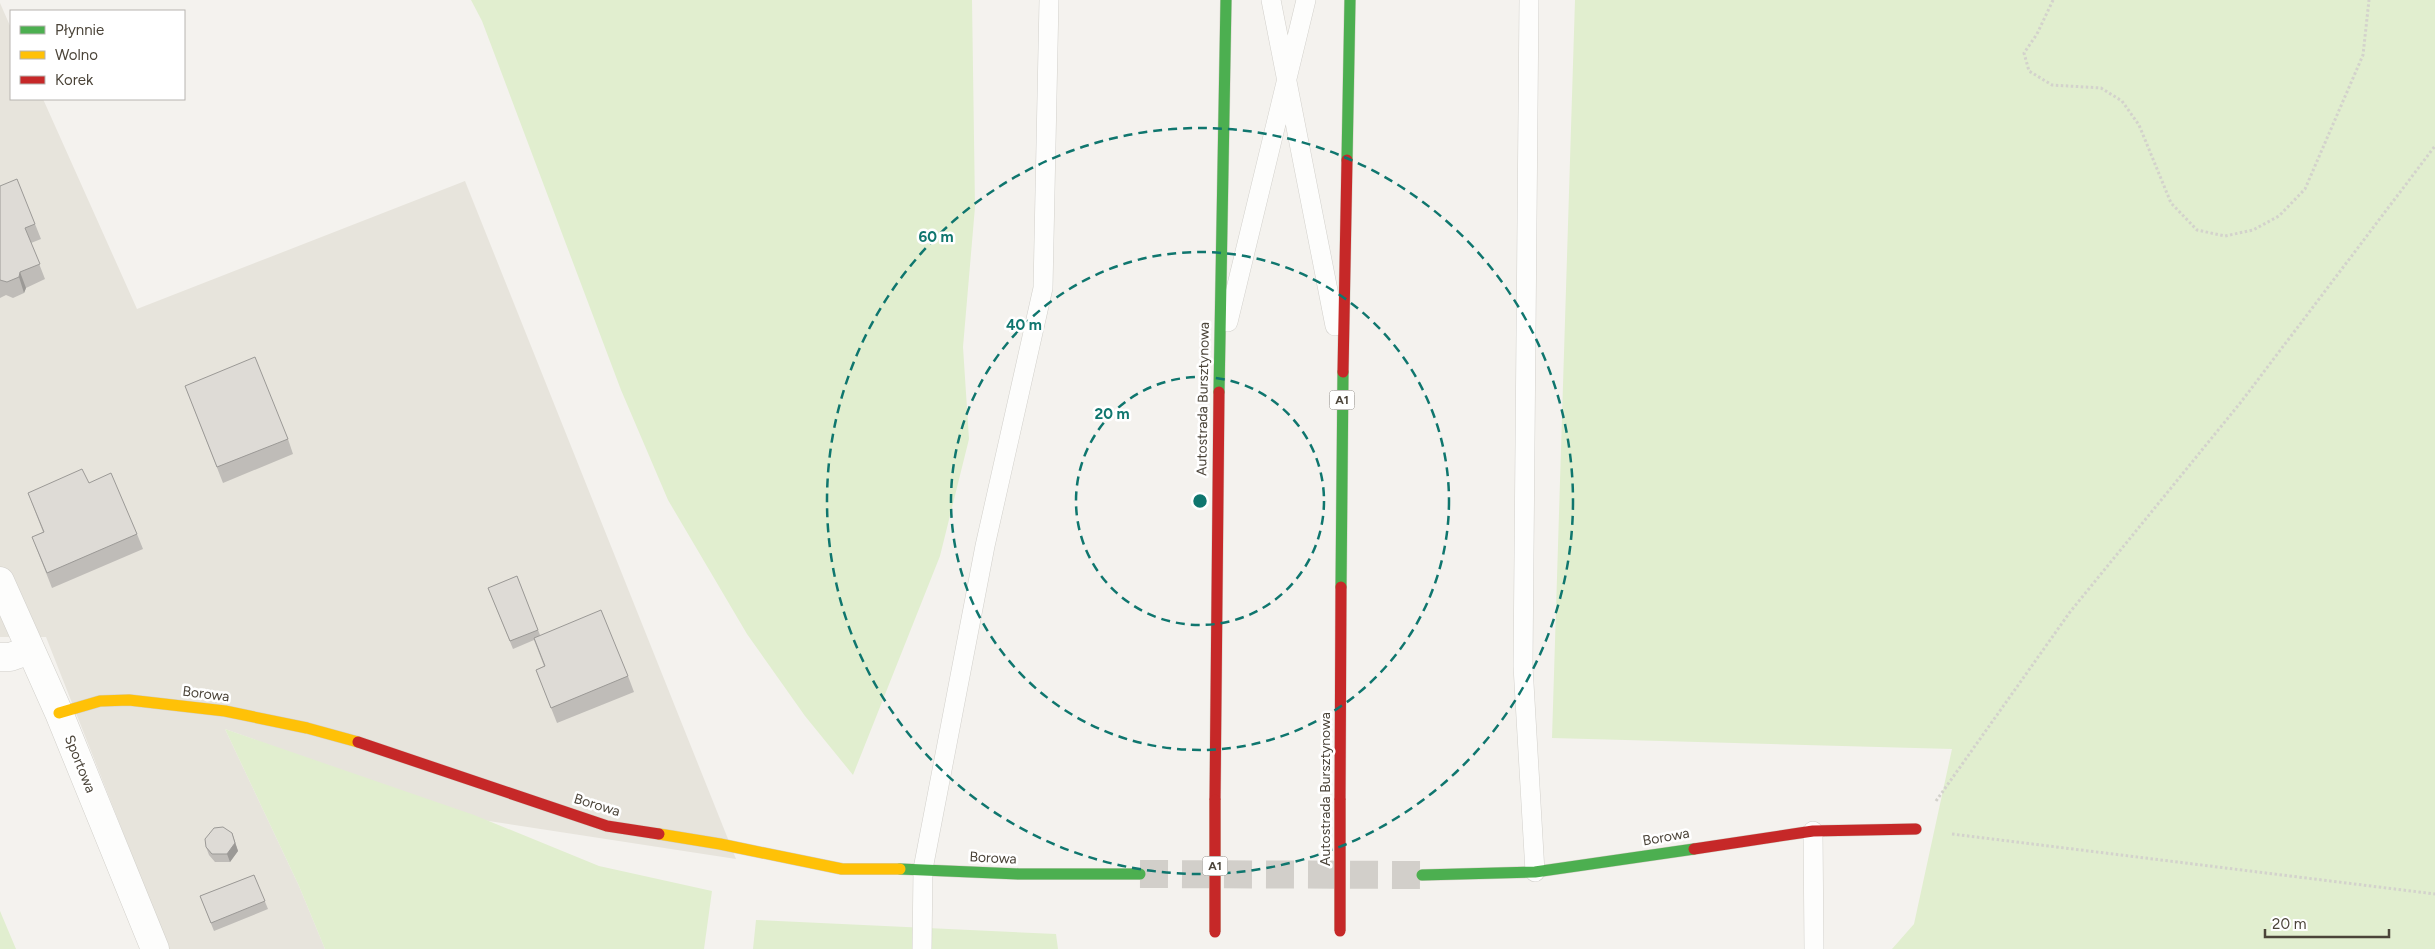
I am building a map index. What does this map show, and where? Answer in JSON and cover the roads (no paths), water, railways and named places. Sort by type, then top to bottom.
[{"type":"main road","name":"Autostrada Bursztynowa","points":[[1215,937],[1219,361],[1226,0]]},
{"type":"main road","name":"Autostrada Bursztynowa","points":[[1340,936],[1343,364],[1350,0]]},
{"type":"main road","name":"Borowa","points":[[59,713],[100,701],[129,700],[225,711],[307,728],[382,748],[607,826],[720,844],[842,868],[923,869],[1019,874],[1140,874]]},
{"type":"main road","name":"Borowa","points":[[1422,875],[1535,872],[1813,830],[1916,829]]},
{"type":"street","name":"Sportowa","points":[[0,581],[59,713],[155,949]]},
{"type":"street","points":[[0,657],[10,657],[30,650]]},
{"type":"lane","points":[[922,949],[923,869],[985,546],[1043,288],[1049,0]]},
{"type":"lane","points":[[1271,0],[1343,364]]},
{"type":"lane","points":[[1219,361],[1306,0]]},
{"type":"lane","points":[[1529,0],[1522,666],[1535,872]]},
{"type":"lane","points":[[1813,830],[1814,949]]},
{"type":"tunnel","points":[[1140,874],[1422,875]]}]
